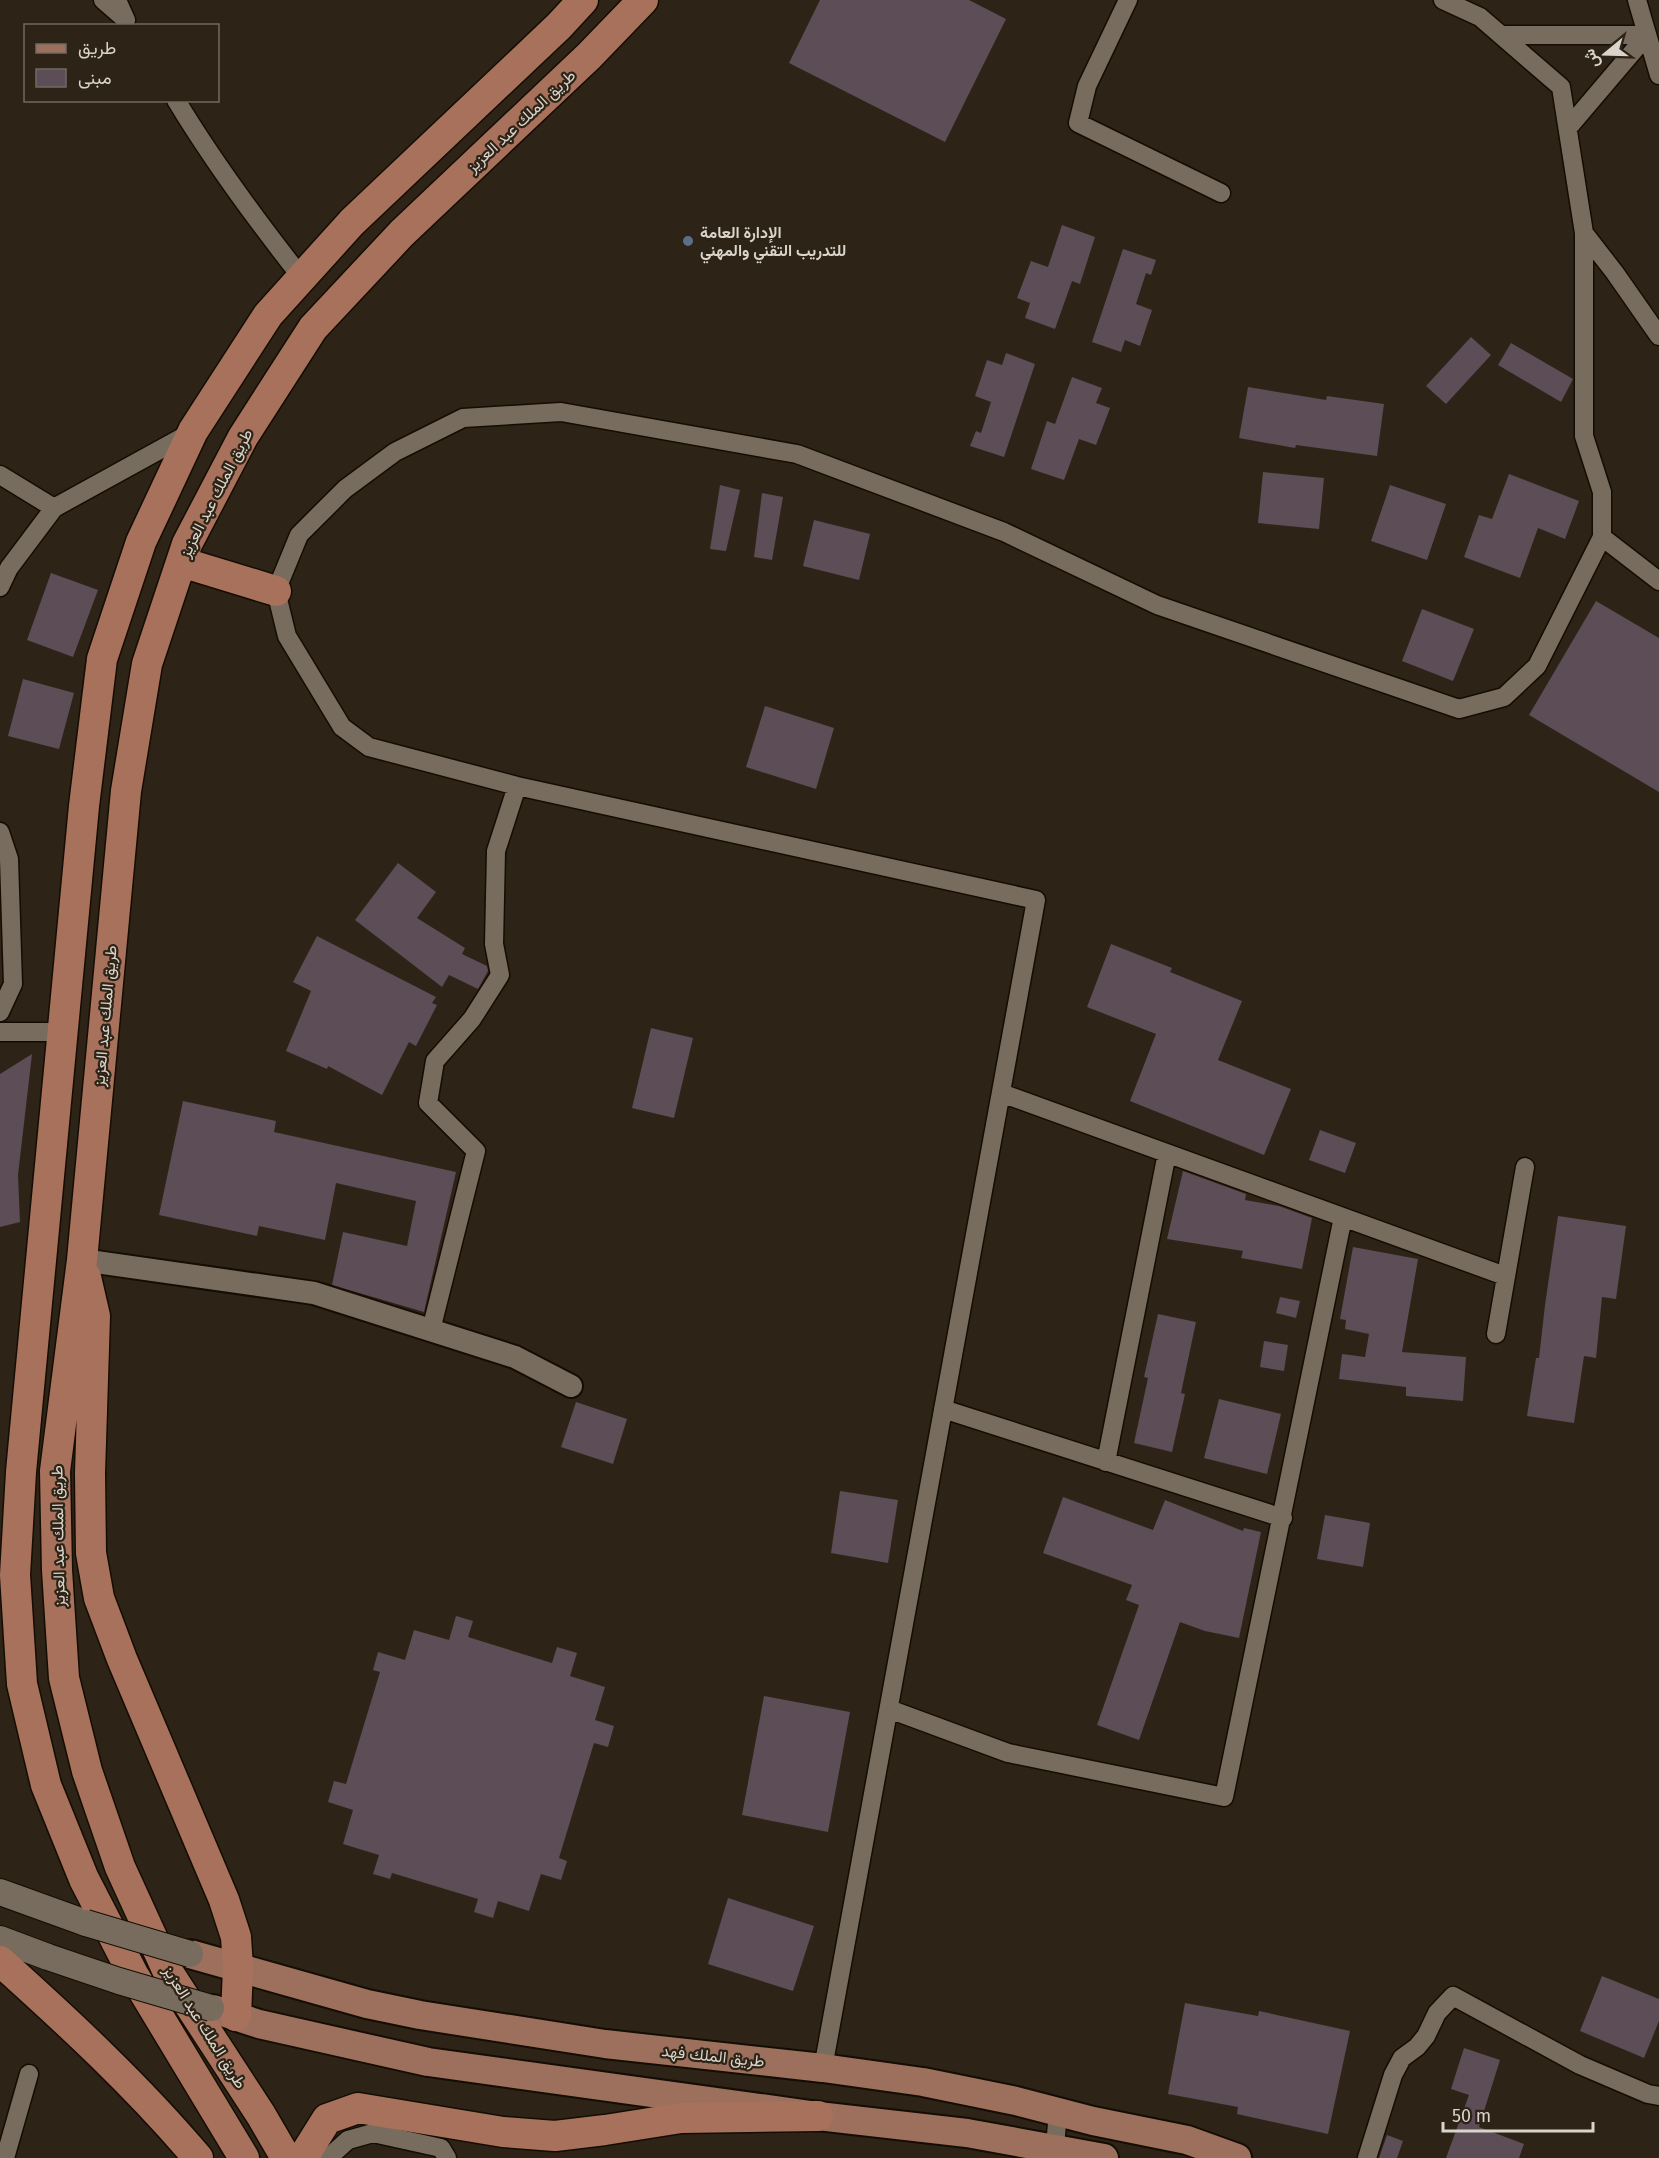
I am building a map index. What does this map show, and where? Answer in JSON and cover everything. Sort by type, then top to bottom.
[{"type":"highway","name":"طريق الملك عبد العزيز","points":[[244,2158],[127,1964],[84,1880],[46,1785],[22,1684],[15,1575],[21,1472],[84,806],[102,659],[141,542],[194,431],[268,315],[352,222],[559,26],[583,0]]},
{"type":"highway","name":"طريق الملك عبد العزيز","points":[[286,2158],[261,2115],[168,1972],[120,1867],[87,1771],[64,1678],[57,1570],[55,1471],[82,1260],[126,790],[147,664],[187,544],[243,437],[313,328],[402,233],[590,56],[643,0]]},
{"type":"highway","points":[[181,562],[276,591]]},
{"type":"highway","points":[[82,1260],[95,1316],[90,1473],[91,1553],[99,1598],[122,1659],[224,1900],[236,1937],[238,1968],[223,2012]]},
{"type":"highway","points":[[0,1531],[37,1298]]},
{"type":"highway","points":[[0,1961],[51,2007],[161,2117],[198,2158]]},
{"type":"highway","points":[[306,2158],[307,2151],[327,2119],[358,2108],[503,2132],[555,2136],[681,2118],[818,2116]]},
{"type":"main road","points":[[0,1892],[86,1923],[190,1954]]},
{"type":"main road","points":[[0,1939],[48,1957],[259,2024],[428,2062],[818,2116],[967,2133],[1054,2153],[1104,2158]]},
{"type":"main road","name":"طريق الملك فهد","points":[[190,1954],[367,2004],[420,2015],[605,2044],[824,2068],[923,2082],[1187,2140],[1237,2158]]},
{"type":"street","points":[[103,0],[127,23]]},
{"type":"street","points":[[117,0],[127,23]]},
{"type":"street","points":[[1128,0],[1087,86],[1078,123],[1221,193]]},
{"type":"street","points":[[824,2068],[1036,900],[517,786],[369,747],[342,727],[287,636],[276,591],[299,536],[345,489],[395,452],[463,418],[561,412],[796,454],[1004,532],[1157,605],[1459,709],[1504,698],[1537,666],[1602,537],[1602,492],[1584,436],[1584,233],[1561,87],[1480,17],[1443,0]]},
{"type":"street","points":[[1637,0],[1659,75]]},
{"type":"street","points":[[1501,35],[1647,34]]},
{"type":"street","points":[[1568,128],[1647,34]]},
{"type":"street","points":[[177,102],[204,146],[254,218],[302,278]]},
{"type":"street","points":[[1584,233],[1659,336]]},
{"type":"street","points":[[0,587],[9,568],[54,508],[194,431]]},
{"type":"street","points":[[0,475],[54,508]]},
{"type":"street","points":[[1602,537],[1659,582]]},
{"type":"street","points":[[431,1330],[476,1151],[428,1103],[435,1060],[472,1020],[500,975],[494,944],[496,851],[517,786]]},
{"type":"street","points":[[0,832],[9,859],[13,984],[0,1012]]},
{"type":"street","points":[[0,1032],[63,1032]]},
{"type":"street","points":[[1001,1093],[1505,1276]]},
{"type":"street","points":[[1106,1462],[1167,1153]]},
{"type":"street","points":[[1496,1334],[1525,1167]]},
{"type":"street","points":[[889,1709],[1008,1753],[1224,1797],[1343,1217]]},
{"type":"street","points":[[82,1260],[314,1293],[514,1357],[571,1386]]},
{"type":"street","points":[[944,1409],[1283,1518]]},
{"type":"street","points":[[1367,2158],[1392,2075],[1402,2058],[1417,2047],[1426,2036],[1437,2013],[1453,1996],[1580,2065],[1648,2094],[1659,2096]]},
{"type":"street","points":[[5,2158],[30,2074]]},
{"type":"street","points":[[1054,2153],[1058,2112]]},
{"type":"street","points":[[328,2158],[348,2140],[373,2133],[441,2148],[447,2158]]},
{"type":"building","points":[[820,0],[969,0],[1006,19],[945,142],[789,63]]},
{"type":"building","points":[[1062,225],[1095,237],[1080,284],[1072,281],[1055,329],[1025,318],[1030,303],[1017,298],[1031,261],[1048,267]]},
{"type":"building","points":[[1123,249],[1156,260],[1151,275],[1146,273],[1136,304],[1152,310],[1140,346],[1125,340],[1121,352],[1092,342]]},
{"type":"building","points":[[1471,337],[1491,355],[1446,404],[1426,386]]},
{"type":"building","points":[[1511,343],[1573,379],[1561,402],[1498,365]]},
{"type":"building","points":[[1006,353],[1035,364],[1004,457],[970,446],[976,431],[981,433],[991,402],[975,396],[987,360],[1002,365]]},
{"type":"building","points":[[1072,377],[1102,388],[1096,403],[1110,408],[1096,445],[1079,439],[1064,480],[1031,469],[1047,421],[1055,424]]},
{"type":"building","points":[[1248,387],[1326,400],[1327,396],[1384,404],[1377,456],[1296,445],[1295,448],[1239,438]]},
{"type":"building","points":[[1263,472],[1324,478],[1319,529],[1258,523]]},
{"type":"building","points":[[1509,474],[1579,501],[1565,539],[1538,528],[1520,578],[1464,557],[1479,515],[1492,519]]},
{"type":"building","points":[[720,485],[740,490],[726,551],[710,549]]},
{"type":"building","points":[[1390,485],[1446,504],[1427,560],[1371,541]]},
{"type":"building","points":[[762,493],[783,497],[772,560],[754,557]]},
{"type":"building","points":[[814,520],[870,534],[859,580],[803,566]]},
{"type":"building","points":[[51,573],[98,590],[73,657],[27,640]]},
{"type":"building","points":[[1596,601],[1659,638],[1659,792],[1529,715]]},
{"type":"building","points":[[1422,609],[1474,629],[1453,681],[1402,661]]},
{"type":"building","points":[[23,679],[74,693],[59,749],[8,736]]},
{"type":"building","points":[[765,706],[834,728],[816,789],[746,767]]},
{"type":"building","points":[[398,863],[436,892],[417,918],[465,948],[462,954],[487,966],[488,971],[478,989],[449,975],[442,987],[355,920]]},
{"type":"building","points":[[317,936],[436,997],[432,1003],[437,1005],[416,1046],[409,1042],[382,1095],[328,1066],[327,1069],[286,1051],[311,991],[293,982]]},
{"type":"building","points":[[1111,944],[1172,968],[1170,972],[1242,1001],[1218,1060],[1291,1089],[1264,1155],[1130,1101],[1156,1034],[1087,1007]]},
{"type":"building","points":[[651,1028],[693,1038],[674,1118],[632,1108]]},
{"type":"building","points":[[32,1054],[18,1175],[20,1222],[0,1227],[0,1074]]},
{"type":"building","points":[[183,1101],[276,1121],[274,1132],[456,1172],[424,1312],[332,1285],[343,1232],[407,1246],[416,1201],[336,1183],[325,1240],[259,1226],[257,1236],[159,1215]]},
{"type":"building","points":[[1320,1130],[1356,1143],[1345,1173],[1309,1160]]},
{"type":"building","points":[[1183,1171],[1246,1194],[1245,1200],[1279,1206],[1312,1218],[1302,1269],[1241,1258],[1243,1251],[1167,1239]]},
{"type":"building","points":[[1558,1216],[1626,1226],[1616,1299],[1602,1297],[1596,1358],[1584,1356],[1574,1423],[1527,1416],[1536,1358],[1539,1358]]},
{"type":"building","points":[[1353,1247],[1418,1259],[1402,1352],[1466,1357],[1463,1401],[1406,1396],[1406,1387],[1339,1379],[1342,1354],[1365,1357],[1369,1334],[1345,1329],[1346,1320],[1340,1319]]},
{"type":"building","points":[[1280,1297],[1300,1301],[1296,1318],[1276,1313]]},
{"type":"building","points":[[1158,1314],[1196,1322],[1181,1393],[1185,1394],[1172,1452],[1134,1443],[1148,1378],[1144,1377]]},
{"type":"building","points":[[1264,1341],[1288,1345],[1284,1371],[1260,1367]]},
{"type":"building","points":[[1219,1399],[1281,1414],[1267,1474],[1204,1458]]},
{"type":"building","points":[[576,1402],[627,1419],[613,1464],[561,1447]]},
{"type":"building","points":[[840,1491],[898,1500],[888,1563],[831,1553]]},
{"type":"building","points":[[1063,1497],[1153,1530],[1165,1500],[1243,1531],[1244,1528],[1261,1532],[1239,1638],[1205,1631],[1180,1622],[1139,1740],[1097,1725],[1139,1605],[1126,1600],[1132,1585],[1043,1553]]},
{"type":"building","points":[[1325,1515],[1370,1523],[1363,1567],[1317,1559]]},
{"type":"building","points":[[456,1616],[473,1621],[468,1637],[552,1663],[557,1647],[577,1653],[570,1676],[605,1687],[595,1720],[614,1726],[608,1747],[594,1743],[559,1858],[567,1861],[561,1880],[541,1874],[529,1911],[498,1901],[493,1918],[474,1912],[478,1899],[392,1873],[390,1879],[373,1874],[379,1855],[343,1844],[353,1810],[328,1802],[334,1781],[346,1784],[380,1672],[373,1670],[378,1652],[405,1660],[414,1630],[449,1640]]},
{"type":"building","points":[[764,1696],[850,1712],[828,1832],[742,1815]]},
{"type":"building","points":[[728,1898],[814,1926],[793,1991],[708,1964]]},
{"type":"building","points":[[1602,1976],[1659,1999],[1659,2021],[1644,2058],[1580,2031]]},
{"type":"building","points":[[1185,2003],[1258,2016],[1259,2011],[1350,2031],[1328,2134],[1237,2114],[1238,2107],[1168,2094]]},
{"type":"building","points":[[1464,2048],[1500,2060],[1479,2127],[1524,2144],[1519,2158],[1446,2158],[1469,2095],[1451,2089]]},
{"type":"building","points":[[1387,2135],[1403,2141],[1397,2158],[1379,2158]]},
{"type":"place","name":"الإدارة العامة للتدريب التقني والمهني","points":[[688,241]]}]
